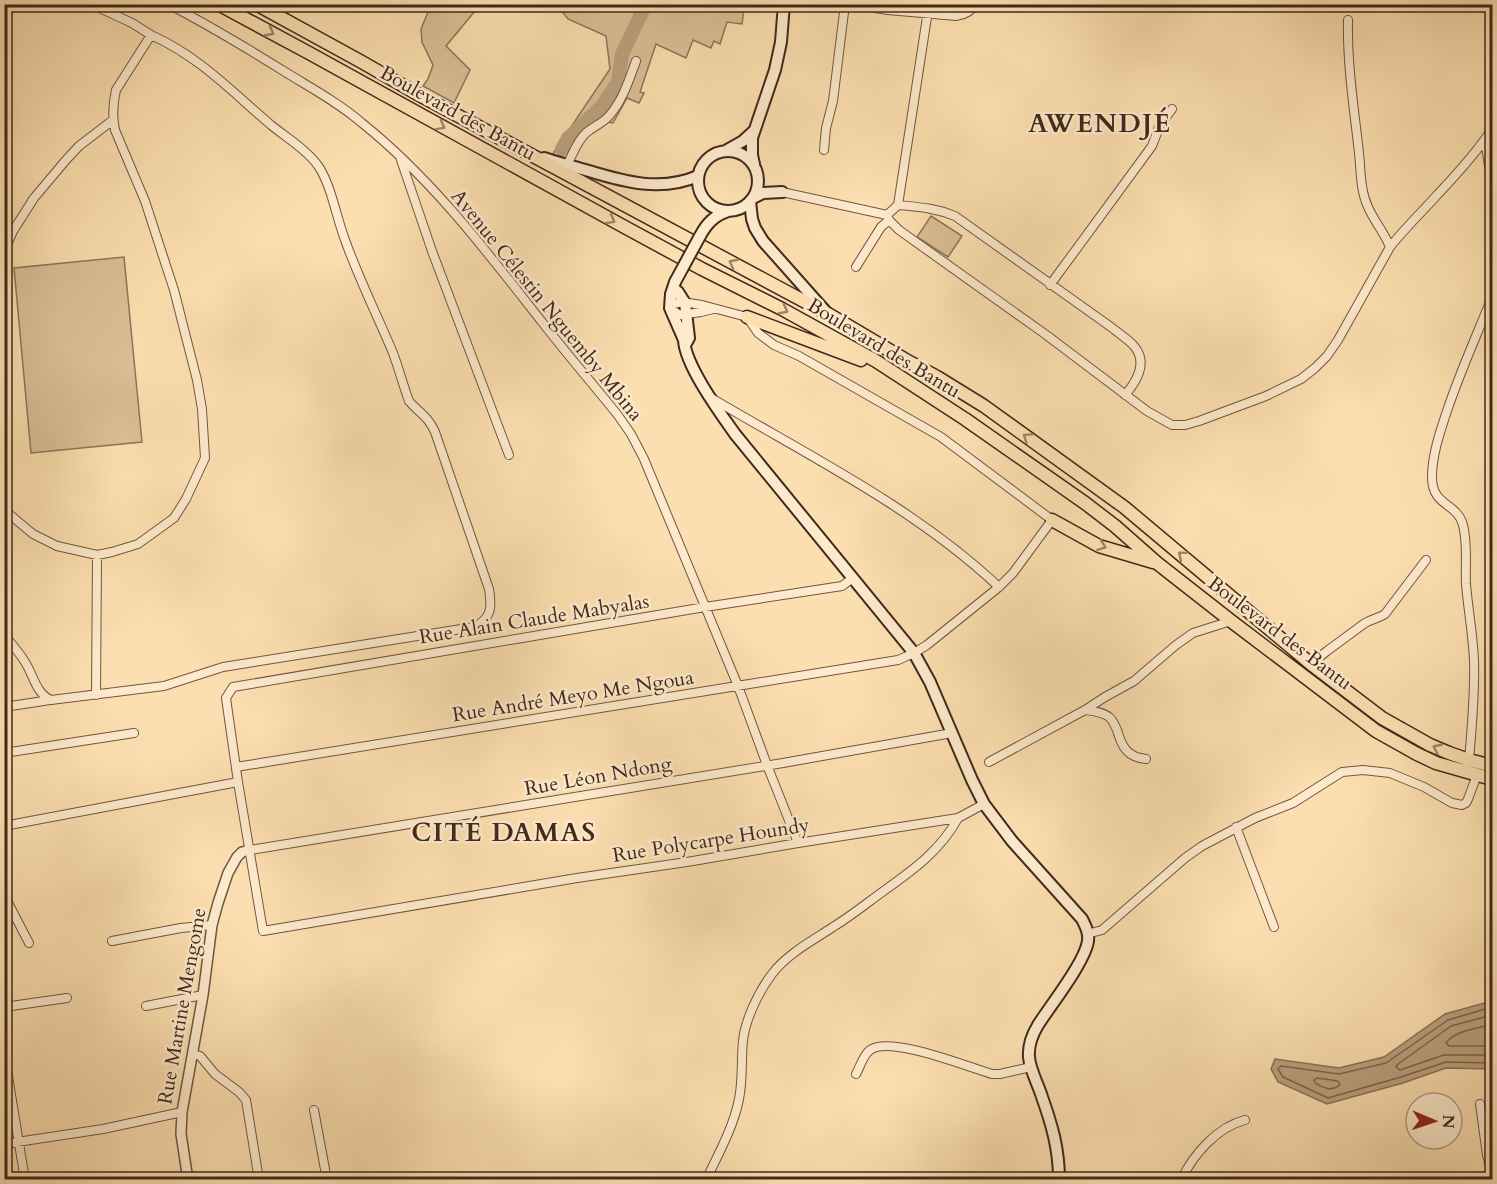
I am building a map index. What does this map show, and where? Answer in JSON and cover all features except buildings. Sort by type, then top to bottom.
[{"type":"highway","name":"Boulevard des Bantu","points":[[218,4],[876,362],[965,419],[1115,526],[1157,563],[1376,731],[1436,763],[1492,779]]},
{"type":"highway","name":"Boulevard des Bantu","points":[[262,7],[442,107],[828,314],[938,377],[984,406],[1124,507],[1311,664],[1382,718],[1430,745],[1492,766]]},
{"type":"highway","points":[[747,317],[866,362],[876,362]]},
{"type":"highway","points":[[1052,520],[1099,546],[1157,563]]},
{"type":"main road","points":[[783,4],[781,42],[775,70],[751,145],[756,172],[752,219],[754,228],[828,314]]},
{"type":"main road","points":[[703,231],[707,215],[698,183],[700,168],[705,161],[743,141],[754,130]]},
{"type":"main road","points":[[727,150],[743,154],[770,187],[782,192]]},
{"type":"main road","points":[[528,152],[626,181],[655,185],[685,182],[698,176]]},
{"type":"main road","points":[[782,192],[762,193],[742,208],[715,216],[703,231],[674,285],[670,294],[670,307],[684,340],[684,346],[709,396],[735,434],[914,653],[930,682],[984,804],[1012,841],[1082,919],[1087,928],[1086,951],[1032,1035],[1029,1047],[1031,1067],[1058,1151],[1059,1179]]},
{"type":"main road","points":[[702,197],[713,207],[728,211]]},
{"type":"main road","points":[[674,285],[686,308],[689,338],[684,346]]},
{"type":"street","points":[[4,707],[164,687],[223,667],[474,627],[482,623],[489,615],[491,602],[489,589],[435,432],[426,417],[409,401],[394,355],[358,276],[319,167],[225,83],[181,50],[105,9],[91,4]]},
{"type":"street","name":"Avenue Célestin Nguemby Mbina","points":[[168,4],[228,37],[341,107],[362,122],[399,155],[426,182],[489,254],[617,414],[644,459],[738,686],[798,843]]},
{"type":"street","points":[[824,150],[847,4],[888,10],[928,9],[956,16],[971,11],[976,4]]},
{"type":"street","points":[[856,267],[898,205],[928,9]]},
{"type":"street","points":[[1348,20],[1348,48],[1361,181],[1368,207],[1390,247]]},
{"type":"street","points":[[4,508],[33,534],[57,546],[97,555],[138,544],[174,518],[186,499],[205,458],[202,408],[197,380],[174,290],[145,201],[115,130],[113,120],[116,90],[151,35]]},
{"type":"street","points":[[567,165],[580,139],[609,116],[616,107],[625,92],[636,61]]},
{"type":"street","points":[[1050,285],[1152,146],[1160,125],[1172,109]]},
{"type":"street","points":[[4,252],[34,198],[79,146],[113,120]]},
{"type":"street","points":[[782,192],[888,217],[899,230],[1045,334],[1147,411],[1172,425],[1185,425],[1200,422],[1266,396],[1301,379],[1321,362],[1338,340],[1390,247],[1441,192],[1492,129]]},
{"type":"street","points":[[1485,140],[1492,173]]},
{"type":"street","points":[[399,155],[509,455]]},
{"type":"street","points":[[412,195],[418,185],[426,182]]},
{"type":"street","points":[[898,205],[930,208],[955,216],[1111,327],[1134,346],[1141,364],[1140,372],[1125,394]]},
{"type":"street","points":[[1469,760],[1474,661],[1466,583],[1465,535],[1458,515],[1441,502],[1436,495],[1432,476],[1437,444],[1445,416],[1463,365],[1492,297]]},
{"type":"street","points":[[686,308],[678,315],[670,307],[679,303],[686,308],[701,312],[713,309],[747,317],[758,333],[774,345],[941,437],[1052,520]]},
{"type":"street","points":[[774,345],[778,330]]},
{"type":"street","points":[[709,396],[904,511],[999,587]]},
{"type":"street","name":"Rue André Meyo Me Ngoua","points":[[236,767],[898,660],[927,645],[999,587],[1013,573],[1052,520]]},
{"type":"street","points":[[96,695],[97,555]]},
{"type":"street","points":[[1311,664],[1365,623],[1385,614],[1426,560]]},
{"type":"street","name":"Rue Alain Claude Mabyalas","points":[[236,767],[226,698],[233,687],[842,586],[853,578]]},
{"type":"street","points":[[989,762],[1134,681],[1193,633],[1231,621]]},
{"type":"street","points":[[4,635],[26,664],[42,694],[51,700]]},
{"type":"street","points":[[1085,710],[1109,717],[1115,725],[1126,752],[1137,758],[1146,759]]},
{"type":"street","points":[[4,753],[134,733]]},
{"type":"street","name":"Rue Léon Ndong","points":[[250,850],[952,733]]},
{"type":"street","points":[[236,767],[250,850]]},
{"type":"street","points":[[1088,934],[1102,930],[1202,846],[1236,827],[1293,803],[1338,774],[1363,770],[1390,773],[1457,805],[1466,802],[1477,775]]},
{"type":"street","points":[[4,826],[238,782]]},
{"type":"street","name":"Rue Polycarpe Houndy","points":[[250,850],[263,931],[958,818],[984,804]]},
{"type":"street","points":[[706,1179],[736,1110],[741,1089],[745,1029],[771,975],[804,945],[857,912],[917,867],[944,840],[958,818]]},
{"type":"street","points":[[1236,827],[1274,927]]},
{"type":"street","name":"Rue Martine Mengome","points":[[188,1179],[181,1134],[182,1112],[203,995],[212,925],[231,866],[242,852],[250,850]]},
{"type":"street","points":[[4,895],[29,944]]},
{"type":"street","points":[[112,941],[181,928],[212,925]]},
{"type":"street","points":[[146,1006],[203,995]]},
{"type":"street","points":[[4,1008],[67,998]]},
{"type":"street","points":[[856,1074],[868,1051],[885,1045],[929,1054],[992,1074],[1031,1067]]},
{"type":"street","points":[[4,1052],[26,1179]]},
{"type":"street","points":[[193,1054],[200,1056],[215,1074],[246,1100],[259,1179]]},
{"type":"street","points":[[1480,1104],[1492,1174]]},
{"type":"street","points":[[315,1110],[327,1179]]},
{"type":"street","points":[[4,1144],[104,1129],[182,1112]]},
{"type":"street","points":[[1181,1179],[1203,1147],[1236,1122],[1245,1120]]},
{"type":"shaded area","points":[[593,4],[601,6],[602,4],[729,4],[744,8],[742,24],[727,22],[720,44],[714,41],[711,48],[693,40],[686,58],[656,44],[640,92],[644,93],[639,103],[627,98],[613,123],[596,120],[571,161],[552,155],[610,69],[606,36],[568,19],[557,5]]},
{"type":"shaded area","points":[[431,5],[480,5],[446,46],[470,70],[454,103],[423,86],[433,65],[422,42],[421,29]]},
{"type":"shaded area","points":[[931,216],[962,236],[948,257],[917,237]]},
{"type":"shaded area","points":[[124,257],[142,442],[31,453],[14,268]]},
{"type":"water","points":[[1492,1001],[1492,1069],[1446,1068],[1403,1083],[1327,1104],[1278,1082],[1271,1069],[1275,1059],[1339,1068],[1384,1057],[1445,1014]]},
{"type":"waterway","points":[[562,149],[568,138],[602,106],[618,82],[622,54],[646,4]]},
{"type":"district","name":"AWENDJÉ","points":[[1100,123]]},
{"type":"district","name":"CITÉ DAMAS","points":[[504,832]]}]
